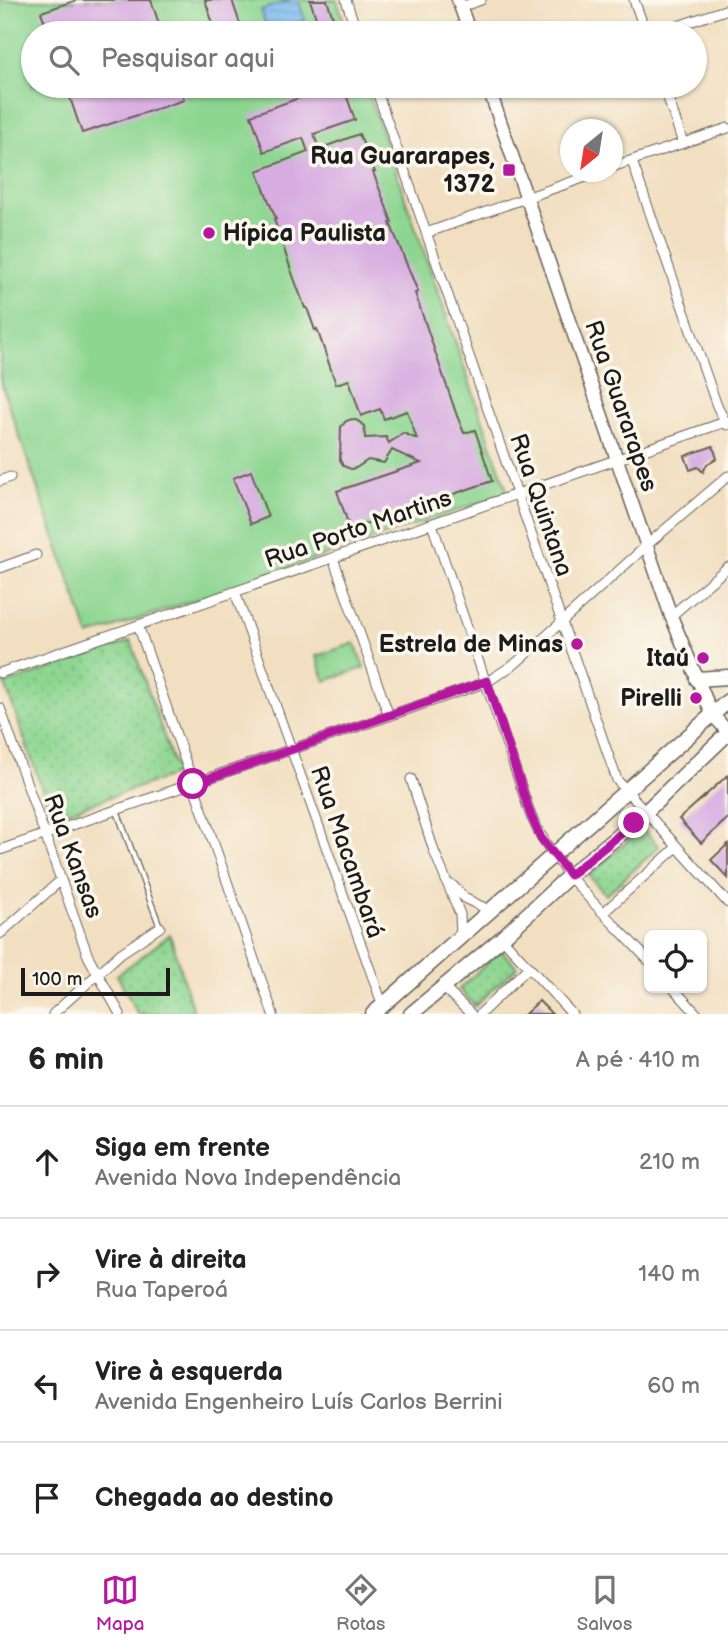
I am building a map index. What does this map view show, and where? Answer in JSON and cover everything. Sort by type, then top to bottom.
[{"type":"main road","points":[[697,679],[728,677]]},
{"type":"main road","points":[[378,1010],[728,701]]},
{"type":"main road","points":[[411,1014],[645,813],[728,732]]},
{"type":"street","points":[[346,0],[353,21]]},
{"type":"street","points":[[465,21],[459,4],[481,0]]},
{"type":"street","points":[[634,0],[642,21]]},
{"type":"street","points":[[692,21],[728,9]]},
{"type":"street","name":"Rua Quintana","points":[[379,98],[617,780],[728,903]]},
{"type":"street","name":"Rua Guararapes","points":[[492,98],[671,616],[712,714],[728,732]]},
{"type":"street","points":[[668,98],[683,143]]},
{"type":"street","points":[[623,163],[728,128]]},
{"type":"street","points":[[632,160],[727,424]]},
{"type":"street","points":[[426,233],[569,182]]},
{"type":"street","name":"Rua Porto Martins","points":[[0,673],[617,459],[727,424]]},
{"type":"street","points":[[0,481],[10,477]]},
{"type":"street","points":[[0,850],[487,681],[516,663],[647,545],[728,477]]},
{"type":"street","points":[[432,524],[531,816],[541,838],[570,875],[644,956]]},
{"type":"street","points":[[0,568],[36,555]]},
{"type":"street","points":[[333,558],[389,716]]},
{"type":"street","points":[[671,616],[728,567]]},
{"type":"street","name":"Rua Macambará","points":[[235,592],[378,1010]]},
{"type":"street","points":[[138,625],[273,1014]]},
{"type":"street","name":"Rua Kansas","points":[[0,708],[44,835],[97,973],[120,1014]]},
{"type":"street","points":[[411,779],[434,851],[460,914],[461,937]]},
{"type":"street","points":[[604,912],[677,847]]},
{"type":"street","points":[[447,878],[466,899],[491,911]]},
{"type":"street","points":[[0,934],[61,880]]},
{"type":"street","points":[[54,1014],[121,953],[160,926]]},
{"type":"street","points":[[502,937],[572,1014]]},
{"type":"street","points":[[480,1014],[529,967]]},
{"type":"street","points":[[443,987],[471,1014]]},
{"type":"street","points":[[678,993],[697,1014]]},
{"type":"lane","points":[[116,810],[160,926]]},
{"type":"green space","name":"Hípica Paulista","points":[[0,0],[337,0],[344,21],[21,21],[21,98],[370,98],[508,493],[89,636],[0,380]]},
{"type":"green space","points":[[131,641],[177,774],[52,817],[5,684]]},
{"type":"green space","points":[[355,643],[364,668],[325,681],[316,656]]},
{"type":"green space","points":[[642,828],[659,847],[606,895],[589,876]]},
{"type":"green space","points":[[170,935],[194,1014],[138,1014],[117,975]]},
{"type":"green space","points":[[501,950],[517,967],[475,1006],[459,989]]},
{"type":"water","points":[[298,0],[305,20],[264,21],[261,10]]},
{"type":"building","points":[[77,0],[151,0],[158,21],[44,21],[41,12]]},
{"type":"building","points":[[205,0],[232,0],[239,21],[212,21]]},
{"type":"building","points":[[310,0],[327,0],[334,21],[317,21]]},
{"type":"building","points":[[70,98],[183,98],[184,100],[82,133]]},
{"type":"building","points":[[299,98],[347,98],[355,120],[314,134],[319,149],[359,134],[418,292],[415,293],[457,416],[464,433],[475,430],[492,481],[350,529],[337,491],[421,463],[392,450],[384,463],[368,460],[356,468],[343,466],[340,460],[341,427],[352,419],[364,426],[365,438],[386,437],[389,443],[403,433],[417,439],[407,411],[384,419],[380,409],[361,416],[349,380],[336,384],[317,329],[315,330],[305,308],[257,171],[308,152],[303,138],[264,152],[251,115]]},
{"type":"building","points":[[713,446],[717,459],[707,464],[703,472],[698,467],[690,470],[685,456]]},
{"type":"building","points":[[251,471],[268,517],[251,524],[233,478]]},
{"type":"building","points":[[728,775],[728,818],[701,843],[679,819]]},
{"type":"building","points":[[728,844],[728,878],[711,860]]},
{"type":"building","points":[[539,1001],[552,1014],[525,1014]]},
{"type":"place","name":"Rua Guararapes, 1372","points":[[509,170]]},
{"type":"place","name":"Hípica Paulista","points":[[209,233]]},
{"type":"place","name":"Estrela de Minas","points":[[577,644]]},
{"type":"place","name":"Itaú","points":[[703,658]]},
{"type":"place","name":"Pirelli","points":[[696,698]]},
{"type":"route","points":[[193,784],[487,681],[531,816],[541,838],[570,875],[634,823]]}]
